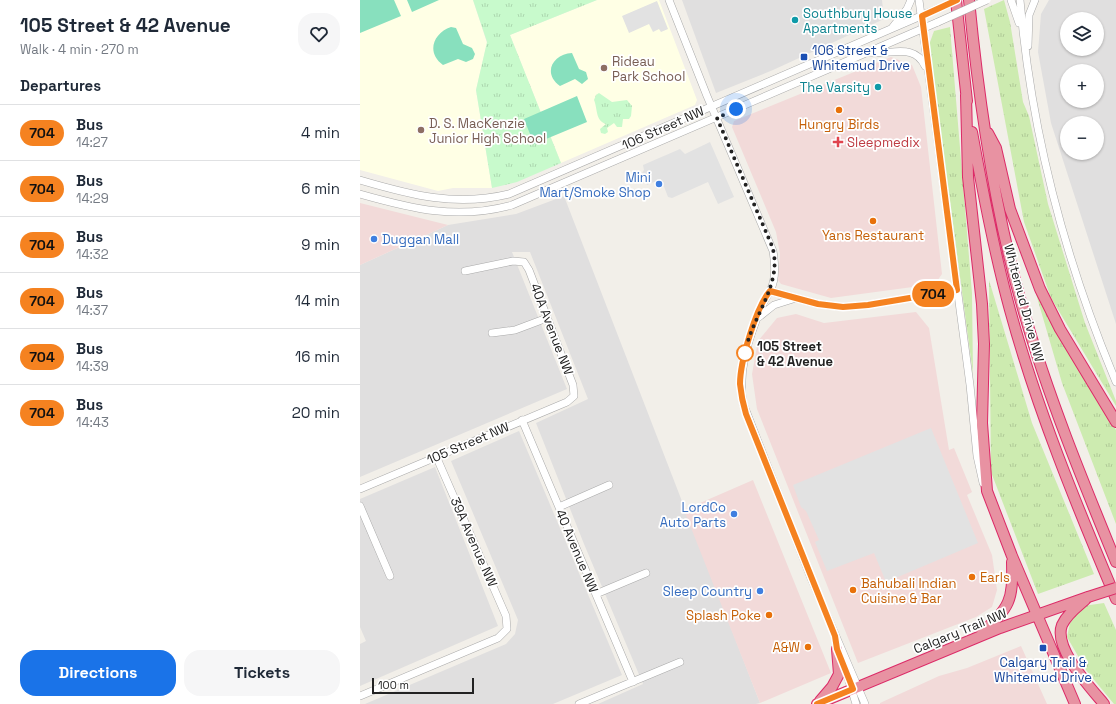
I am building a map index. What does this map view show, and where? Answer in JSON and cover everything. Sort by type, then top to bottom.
[{"type":"highway","name":"Whitemud Drive NW","points":[[956,0],[966,95],[985,204],[1010,311],[1051,438],[1113,587],[1116,599]]},
{"type":"highway","name":"Whitemud Drive NW","points":[[969,0],[983,124],[998,208],[1023,310],[1063,431],[1116,562]]},
{"type":"highway","points":[[966,95],[968,177],[982,304],[984,344],[982,423],[987,492],[1012,556],[1075,704]]},
{"type":"highway","points":[[983,124],[996,148],[1010,209],[1040,289],[1060,329],[1116,422]]},
{"type":"highway","points":[[978,637],[1002,613],[1010,598],[1013,588],[1012,556]]},
{"type":"highway","name":"Calgary Trail NW","points":[[817,704],[978,637],[1113,587]]},
{"type":"highway","points":[[1088,597],[1065,619],[1060,630],[1061,638],[1077,670],[1104,704]]},
{"type":"highway","points":[[817,704],[832,687],[839,674],[837,649]]},
{"type":"street","points":[[670,0],[711,106],[772,246],[774,262],[773,281],[770,291],[764,299],[756,321],[742,367],[740,385],[743,403],[754,435],[835,636],[842,648],[855,688],[856,704]]},
{"type":"street","points":[[890,29],[907,10],[911,0]]},
{"type":"street","points":[[919,0],[970,385],[978,463],[987,492]]},
{"type":"street","name":"106 Street NW","points":[[360,180],[409,194],[441,199],[473,200],[500,196],[518,190],[956,0]]},
{"type":"street","name":"106 Street NW","points":[[360,194],[408,207],[430,211],[460,213],[492,210],[522,202],[987,0]]},
{"type":"street","points":[[1011,0],[1022,33]]},
{"type":"street","points":[[1020,0],[1022,33],[1027,66],[1044,157],[1065,241],[1093,324],[1116,382]]},
{"type":"street","points":[[1027,66],[1029,15],[1035,0]]},
{"type":"street","points":[[869,52],[879,54],[898,51],[913,53],[922,60],[928,72]]},
{"type":"street","name":"40A Avenue NW","points":[[465,271],[513,261],[524,262],[573,385],[574,396]]},
{"type":"street","points":[[770,291],[830,306],[848,307],[957,290]]},
{"type":"street","points":[[756,321],[774,305],[797,298]]},
{"type":"street","points":[[492,333],[515,330],[547,318]]},
{"type":"street","name":"105 Street NW","points":[[360,489],[567,402],[574,396]]},
{"type":"street","name":"40 Avenue NW","points":[[522,420],[633,682]]},
{"type":"street","name":"39A Avenue NW","points":[[360,696],[498,638],[507,628],[506,616],[436,456]]},
{"type":"street","points":[[559,507],[609,485]]},
{"type":"street","points":[[360,506],[390,576]]},
{"type":"street","points":[[596,594],[646,573]]},
{"type":"street","points":[[835,636],[837,649],[855,688],[865,704]]},
{"type":"street","points":[[579,704],[680,662]]},
{"type":"shaded area","name":"D. S. MacKenzie Junior High School","points":[[360,0],[473,0],[487,43],[476,90],[492,188],[453,188],[438,191],[360,170]]},
{"type":"shaded area","name":"Rideau Park School","points":[[597,0],[659,0],[697,100],[695,105],[561,163],[510,35]]},
{"type":"shaded area","points":[[682,0],[882,0],[884,19],[773,70],[716,93]]},
{"type":"shaded area","points":[[1049,0],[1116,0],[1116,324],[1063,160],[1104,160],[1104,116],[1060,116],[1060,151],[1051,123],[1038,52],[1041,14]]},
{"type":"shaded area","points":[[657,1],[668,29],[661,32],[659,29],[653,32],[649,24],[629,33],[622,16]]},
{"type":"shaded area","points":[[891,57],[912,65],[921,87],[942,274],[935,284],[831,298],[781,284],[778,280],[780,254],[776,232],[732,127],[734,121]]},
{"type":"shaded area","points":[[710,142],[734,197],[718,204],[708,182],[672,198],[668,197],[661,179],[647,185],[642,173],[644,170],[643,165],[680,149],[685,154]]},
{"type":"shaded area","points":[[564,196],[760,703],[598,704],[643,684],[584,544],[536,423],[588,399],[530,252],[512,252],[567,389],[360,477],[360,265],[448,225],[516,214]]},
{"type":"shaded area","name":"Duggan Mall","points":[[360,203],[448,225],[360,265]]},
{"type":"shaded area","points":[[916,312],[929,328],[949,450],[954,448],[972,492],[967,495],[992,555],[997,590],[992,607],[976,617],[858,663],[757,409],[752,374],[758,341],[777,318],[796,314],[824,323]]},
{"type":"shaded area","points":[[931,428],[978,543],[886,582],[874,553],[827,571],[815,542],[819,540],[806,511],[801,507],[793,485]]},
{"type":"shaded area","points":[[519,431],[622,675],[553,704],[365,704],[506,644],[515,634],[518,620],[451,461]]},
{"type":"shaded area","points":[[435,467],[498,626],[360,686],[360,644],[366,641],[360,627],[360,499]]},
{"type":"shaded area","points":[[753,480],[831,673],[760,703],[684,510]]},
{"type":"shaded area","points":[[1021,646],[1047,704],[880,704],[939,676],[967,668]]},
{"type":"green space","points":[[360,0],[394,0],[401,16],[360,33]]},
{"type":"green space","points":[[407,0],[439,0],[412,12]]},
{"type":"green space","points":[[473,0],[597,0],[510,35],[561,163],[517,182],[492,188],[476,90],[487,42]]},
{"type":"green space","points":[[1004,0],[1010,22],[1023,102],[1029,116],[1048,204],[1085,323],[1116,401],[1116,406],[1051,298],[1024,222],[984,9]]},
{"type":"green space","points":[[451,27],[456,28],[463,44],[472,48],[475,54],[473,59],[466,62],[458,59],[443,65],[435,55],[433,49],[434,44],[436,38],[440,34]]},
{"type":"green space","points":[[950,27],[972,293],[973,374],[929,45],[934,31]]},
{"type":"green space","points":[[572,53],[579,69],[586,72],[588,79],[582,84],[575,79],[560,86],[552,76],[552,65],[555,60],[565,54]]},
{"type":"green space","points":[[599,93],[612,102],[627,100],[632,106],[631,116],[629,119],[623,119],[622,127],[617,127],[614,123],[607,128],[608,132],[605,134],[601,133],[600,129],[606,124],[598,117],[594,100],[596,95]]},
{"type":"green space","points":[[577,96],[587,122],[534,144],[524,119]]},
{"type":"green space","points":[[989,280],[1032,423],[1094,574],[1038,594],[991,472]]},
{"type":"green space","points":[[1036,294],[1116,430],[1116,524],[1062,383]]},
{"type":"green space","points":[[1104,603],[1116,630],[1116,704],[1114,704],[1086,670],[1067,637],[1070,623],[1083,606]]},
{"type":"bus line","name":"704","points":[[817,704],[853,689],[837,649],[835,636],[746,414],[740,385],[744,358],[760,309],[770,291],[818,304],[848,307],[957,290],[922,16],[957,0]]},
{"type":"place","name":"Southbury House Apartments","points":[[795,20]]},
{"type":"place","name":"106 Street & Whitemud Drive","points":[[804,57]]},
{"type":"place","name":"Rideau Park School","points":[[604,68]]},
{"type":"place","name":"The Varsity","points":[[878,87]]},
{"type":"place","name":"Hungry Birds","points":[[839,110]]},
{"type":"place","name":"D. S. MacKenzie Junior High School","points":[[421,130]]},
{"type":"place","name":"Sleepmedix","points":[[838,142]]},
{"type":"place","name":"Mini Mart/Smoke Shop","points":[[659,184]]},
{"type":"place","name":"Yans Restaurant","points":[[873,221]]},
{"type":"place","name":"Duggan Mall","points":[[374,239]]},
{"type":"place","name":"105 Street & 42 Avenue","points":[[745,353]]},
{"type":"place","name":"LordCo Auto Parts","points":[[734,514]]},
{"type":"place","name":"Earls","points":[[972,577]]},
{"type":"place","name":"Bahubali Indian Cuisine & Bar","points":[[853,590]]},
{"type":"place","name":"Sleep Country","points":[[760,591]]},
{"type":"place","name":"Splash Poke","points":[[769,615]]},
{"type":"place","name":"A&W","points":[[808,647]]},
{"type":"place","name":"Calgary Trail & Whitemud Drive","points":[[1043,648]]},
{"type":"route","points":[[736,109],[717,118],[772,246],[774,257],[773,281],[770,291],[760,309],[745,353]]}]
